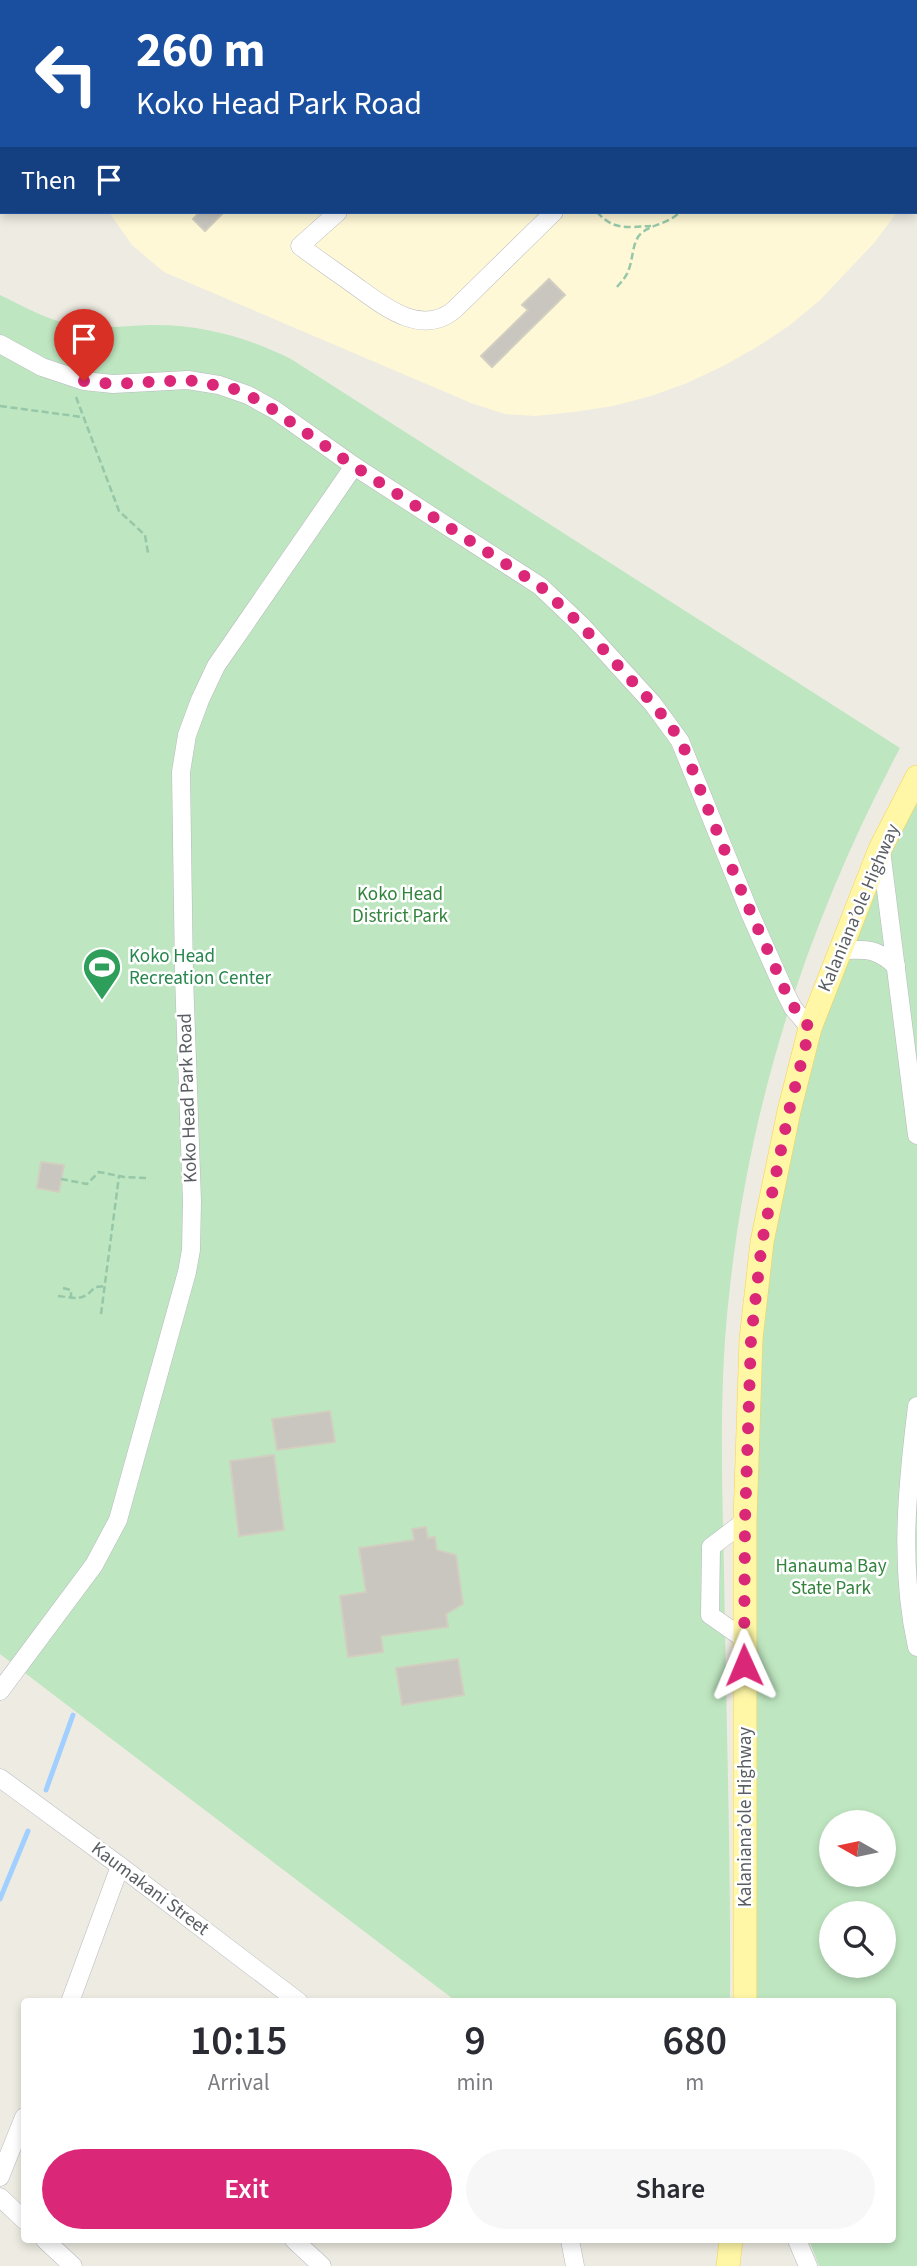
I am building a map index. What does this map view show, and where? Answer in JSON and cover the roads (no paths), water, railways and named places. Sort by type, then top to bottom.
[{"type":"main road","name":"Kalaniana’ole Highway","points":[[745,1998],[745,1521],[751,1339],[762,1242],[789,1111],[810,1028],[880,849],[917,778]]},
{"type":"main road","points":[[728,2266],[731,2243]]},
{"type":"street","points":[[336,214],[300,246],[389,310],[409,319],[419,320],[440,318],[454,310],[552,214]]},
{"type":"street","points":[[0,344],[42,367],[69,377],[113,384],[188,380],[234,389],[275,410],[354,466],[540,586],[582,626],[659,712],[684,748],[744,899],[785,992],[793,1008],[810,1028]]},
{"type":"street","name":"Koko Head Park Road","points":[[0,1691],[94,1565],[118,1520],[191,1250],[192,1201],[180,772],[187,735],[216,666],[354,466]]},
{"type":"street","points":[[880,849],[917,1135]]},
{"type":"street","points":[[840,950],[881,953],[895,966]]},
{"type":"street","points":[[917,1406],[905,1515],[905,1556],[917,1647]]},
{"type":"street","points":[[744,1639],[710,1615],[711,1547],[745,1521]]},
{"type":"street","name":"Kaumakani Street","points":[[0,1779],[294,1998]]},
{"type":"street","points":[[71,1998],[120,1866]]},
{"type":"street","points":[[0,2177],[21,2124]]},
{"type":"street","points":[[0,2197],[21,2217]]},
{"type":"street","points":[[49,2243],[73,2266]]},
{"type":"street","points":[[297,2243],[322,2266]]},
{"type":"street","points":[[571,2243],[575,2266]]},
{"type":"street","points":[[798,2243],[808,2266]]},
{"type":"waterway","points":[[46,1790],[73,1715]]},
{"type":"waterway","points":[[0,1899],[28,1831]]},
{"type":"place","name":"Koko Head Recreation Center","points":[[102,1001]]},
{"type":"park label","name":"Koko Head District Park","points":[[400,905]]},
{"type":"park label","name":"Hanauma Bay State Park","points":[[831,1577]]}]
